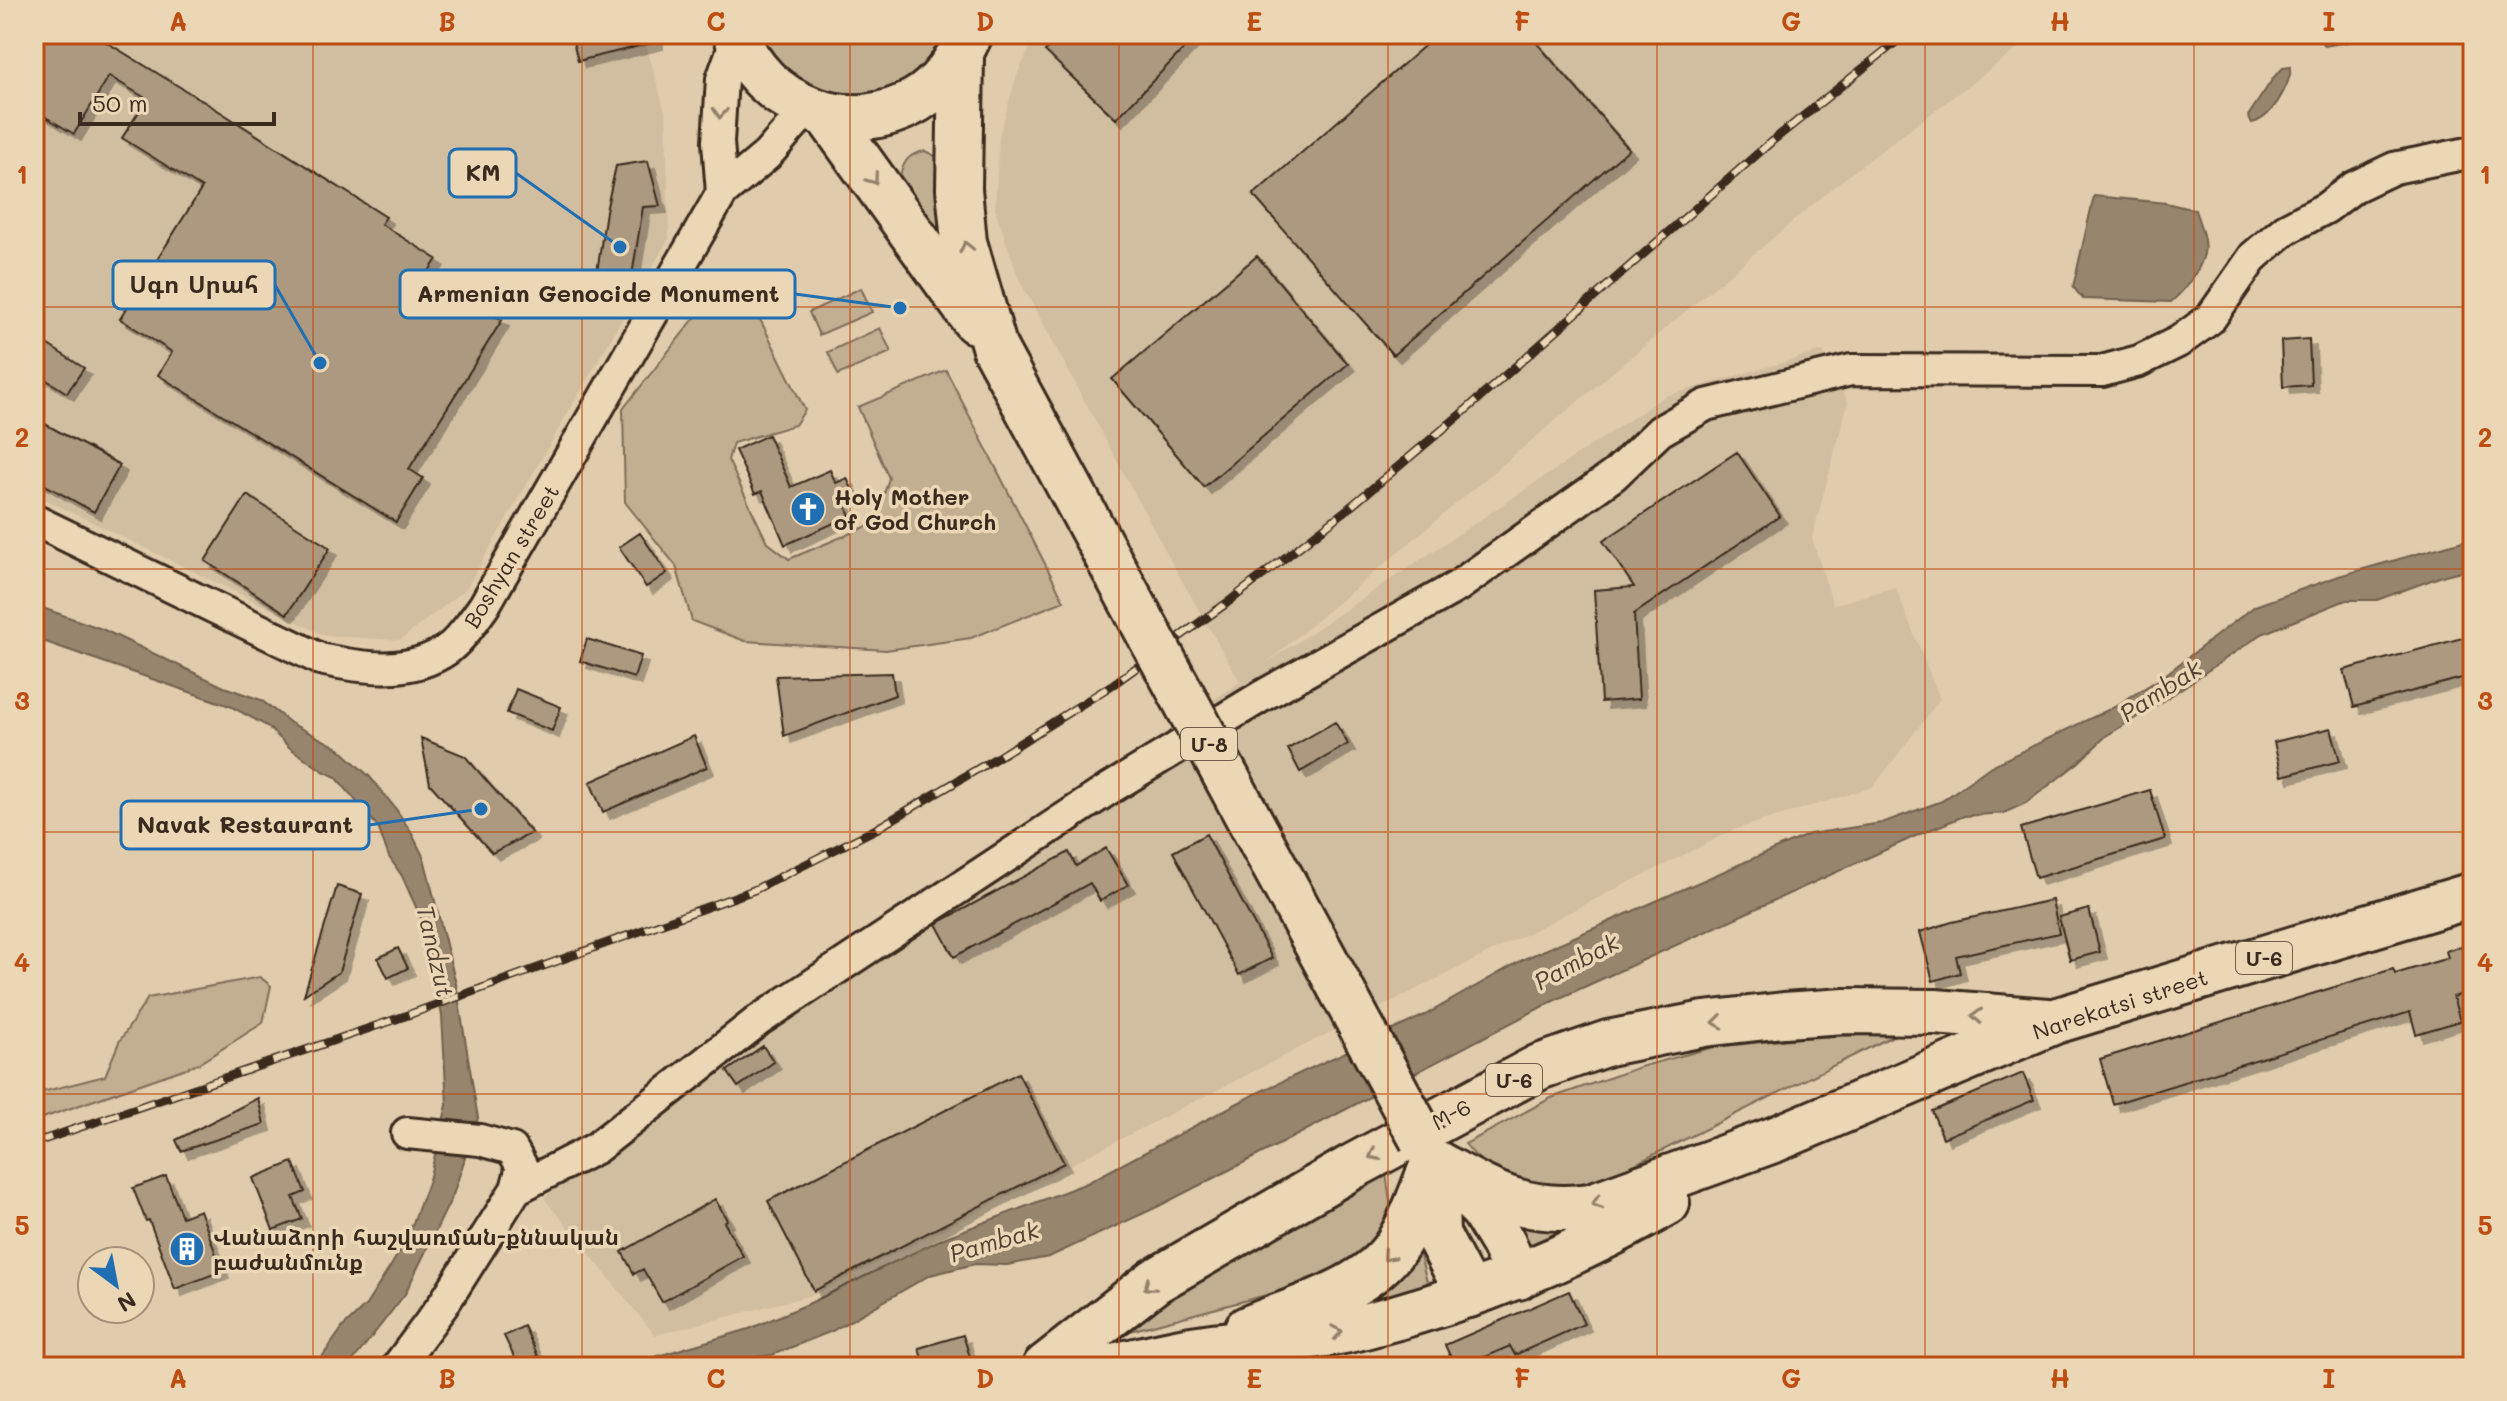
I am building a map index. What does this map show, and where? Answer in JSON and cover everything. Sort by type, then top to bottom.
[{"type":"highway","points":[[736,36],[749,62],[767,83],[788,99],[817,112],[858,118],[889,112],[918,99],[942,80],[965,44]]},
{"type":"highway","name":"Մ-8","points":[[965,44],[959,189],[964,242],[995,349]]},
{"type":"highway","name":"Մ-8","points":[[817,112],[995,349],[1428,1150],[1483,1210],[1503,1243],[1518,1277]]},
{"type":"highway","name":"Narekatsi street","points":[[1776,1139],[2055,1021],[2473,895]]},
{"type":"highway","name":"M-6","points":[[1045,1367],[1155,1281],[1352,1167],[1539,1067],[1608,1043],[1704,1024],[1845,1011],[1935,1012],[2055,1021]]},
{"type":"highway","name":"Մ-6","points":[[1203,1347],[1355,1285],[1367,1276],[1397,1246],[1428,1150],[1502,1198],[1528,1207],[1562,1210],[1591,1206],[1776,1139]]},
{"type":"highway","name":"Մ-6","points":[[1110,1367],[1203,1347],[1314,1336],[1356,1328],[1469,1295],[1518,1277],[1648,1214],[1776,1139]]},
{"type":"highway","name":"Մ-8","points":[[1428,1150],[1437,1234],[1469,1295]]},
{"type":"street","points":[[722,193],[718,142],[722,79],[736,36]]},
{"type":"street","name":"Boshyan street","points":[[34,520],[320,659],[355,667],[385,669],[414,664],[446,650],[466,632],[484,606],[722,193],[817,112]]},
{"type":"street","points":[[516,1189],[596,1148],[759,1020],[1109,789],[1262,696],[1458,586],[1614,475],[1660,431],[1706,405],[1851,370],[2102,371],[2139,361],[2178,342],[2210,319],[2254,256],[2286,229],[2326,208],[2354,187],[2394,168],[2473,152]]},
{"type":"street","points":[[397,1367],[443,1305],[516,1189],[522,1167],[512,1149],[480,1140],[407,1133]]},
{"type":"shaded area","points":[[34,34],[643,34],[666,115],[669,238],[466,589],[400,640],[326,636],[34,494]]},
{"type":"shaded area","points":[[750,34],[949,34],[936,59],[912,83],[848,103],[785,81]]},
{"type":"shaded area","points":[[1037,34],[2037,34],[1841,181],[1266,663],[1665,396],[1823,351],[1848,402],[1812,538],[1833,605],[1895,587],[1940,699],[1873,787],[1733,830],[816,1294],[655,1335],[544,1198],[682,1094],[747,1017],[1240,682],[1172,563],[1019,279],[995,209],[999,136],[1017,75]]},
{"type":"shaded area","points":[[925,151],[937,157],[941,169],[950,262],[900,176],[908,159]]},
{"type":"shaded area","points":[[861,288],[872,312],[819,335],[809,312]]},
{"type":"shaded area","points":[[749,297],[805,410],[795,425],[733,443],[728,460],[767,542],[789,559],[875,523],[889,478],[858,407],[946,370],[1064,601],[971,638],[886,650],[745,641],[692,621],[676,566],[625,502],[623,409],[701,310]]},
{"type":"shaded area","points":[[880,328],[891,352],[838,375],[828,352]]},
{"type":"shaded area","points":[[260,977],[271,986],[263,1023],[198,1064],[34,1121],[34,1094],[105,1076],[119,1042],[148,998]]},
{"type":"shaded area","points":[[1899,1033],[1621,1171],[1578,1184],[1537,1186],[1518,1182],[1482,1162],[1465,1144],[1551,1098],[1640,1067],[1714,1047],[1801,1038]]},
{"type":"shaded area","points":[[1386,1173],[1391,1208],[1388,1236],[1363,1264],[1308,1284],[1100,1339],[1163,1293]]},
{"type":"shaded area","points":[[1501,1221],[1542,1228],[1583,1224],[1533,1256]]},
{"type":"shaded area","points":[[1419,1252],[1428,1285],[1362,1309],[1405,1270]]},
{"type":"water","points":[[2316,34],[2375,34],[2325,46]]},
{"type":"water","points":[[2291,67],[2278,101],[2266,115],[2252,123],[2248,116],[2274,77],[2283,68]]},
{"type":"water","points":[[2094,196],[2166,203],[2195,210],[2204,237],[2204,254],[2191,280],[2171,302],[2083,299],[2073,287]]},
{"type":"water","name":"Pambak","points":[[2473,538],[2473,568],[2377,600],[2346,600],[2262,634],[2106,736],[2078,763],[2026,803],[2004,813],[1964,816],[1920,834],[1549,1003],[1157,1207],[1049,1257],[1007,1265],[975,1264],[930,1275],[832,1331],[772,1355],[728,1367],[621,1367],[749,1329],[946,1237],[1087,1183],[1253,1095],[1425,1015],[1524,959],[1777,848],[1810,834],[1882,823],[1942,801],[1991,766],[2112,708],[2161,678],[2255,606],[2339,576]]},
{"type":"water","name":"Tandzut","points":[[34,605],[102,629],[224,687],[261,700],[292,724],[337,747],[370,777],[396,809],[424,858],[456,984],[478,1118],[453,1195],[405,1294],[348,1367],[315,1367],[343,1327],[366,1305],[408,1236],[429,1180],[447,1105],[442,1016],[425,927],[402,876],[389,857],[378,827],[336,777],[290,748],[267,726],[230,706],[34,638]]},
{"type":"building","points":[[34,34],[93,34],[211,106],[386,217],[381,224],[437,259],[427,274],[502,320],[409,469],[423,478],[396,522],[158,375],[172,352],[120,319],[202,188],[122,138],[147,99],[109,76],[74,134],[34,110]]},
{"type":"building","points":[[571,34],[656,34],[656,42],[578,61]]},
{"type":"building","points":[[1061,34],[1198,34],[1116,119],[1045,51]]},
{"type":"building","points":[[1438,34],[1529,34],[1629,149],[1393,355],[1253,195]]},
{"type":"building","points":[[648,161],[660,206],[643,207],[631,282],[596,279],[616,166]]},
{"type":"building","points":[[1257,256],[1348,364],[1204,487],[1112,379]]},
{"type":"building","points":[[34,336],[84,368],[67,393],[34,372]]},
{"type":"building","points":[[2309,339],[2311,385],[2283,387],[2281,341]]},
{"type":"building","points":[[34,418],[120,465],[94,512],[34,479]]},
{"type":"building","name":"Holy Mother of God Church","points":[[768,435],[791,487],[830,470],[836,483],[847,478],[855,496],[844,501],[850,516],[785,545],[762,491],[755,494],[735,450]]},
{"type":"building","points":[[1737,452],[1780,516],[1634,614],[1639,699],[1601,702],[1594,590],[1634,587],[1603,541]]},
{"type":"building","points":[[247,495],[330,548],[287,614],[205,561]]},
{"type":"building","points":[[640,533],[667,573],[646,587],[619,547]]},
{"type":"building","points":[[2473,635],[2473,675],[2354,707],[2344,670]]},
{"type":"building","points":[[587,639],[641,656],[634,678],[580,661]]},
{"type":"building","points":[[892,673],[895,695],[784,736],[776,676]]},
{"type":"building","points":[[516,689],[561,707],[552,731],[507,713]]},
{"type":"building","points":[[1335,722],[1348,744],[1300,772],[1288,749]]},
{"type":"building","points":[[2331,728],[2340,761],[2282,776],[2274,742]]},
{"type":"building","points":[[694,736],[707,767],[603,812],[590,782]]},
{"type":"building","points":[[421,738],[465,756],[532,833],[492,853],[430,784]]},
{"type":"building","points":[[2150,790],[2165,839],[2036,878],[2021,828]]},
{"type":"building","points":[[1206,834],[1272,958],[1239,975],[1173,852]]},
{"type":"building","points":[[1106,848],[1128,885],[1100,901],[1090,883],[954,957],[936,924],[1069,852],[1076,866]]},
{"type":"building","points":[[337,886],[362,894],[339,972],[304,995]]},
{"type":"building","points":[[2052,900],[2059,933],[1956,956],[1960,973],[1933,981],[1920,932]]},
{"type":"building","points":[[2089,909],[2100,952],[2070,960],[2059,917]]},
{"type":"building","points":[[2473,943],[2473,991],[2453,997],[2460,1021],[2416,1034],[2410,1012],[2113,1104],[2100,1059],[2393,969],[2395,974],[2448,958],[2446,951]]},
{"type":"building","points":[[398,948],[408,968],[388,978],[378,958]]},
{"type":"building","points":[[763,1046],[774,1062],[738,1087],[727,1071]]},
{"type":"building","points":[[1018,1073],[1064,1163],[814,1291],[768,1201]]},
{"type":"building","points":[[2023,1073],[2034,1100],[1943,1138],[1932,1111]]},
{"type":"building","points":[[258,1098],[264,1124],[181,1151],[176,1140]]},
{"type":"building","points":[[293,1162],[305,1192],[293,1197],[302,1219],[273,1230],[253,1178]]},
{"type":"building","name":"Վանաձորի հաշվառման-քննական բաժանմունք","points":[[166,1176],[182,1217],[200,1210],[222,1271],[175,1289],[149,1220],[146,1221],[133,1188]]},
{"type":"building","points":[[715,1199],[743,1256],[662,1302],[643,1269],[634,1274],[622,1252]]},
{"type":"building","points":[[1569,1291],[1584,1324],[1515,1355],[1510,1346],[1455,1367],[1445,1345]]},
{"type":"building","points":[[524,1326],[543,1367],[519,1367],[504,1336]]},
{"type":"building","points":[[963,1335],[971,1360],[949,1367],[924,1367],[919,1348]]},
{"type":"railway","points":[[34,1143],[405,1016],[754,890],[876,829],[998,757],[1112,685],[1227,603],[1349,508],[1467,409],[1771,142],[1906,34]]},
{"type":"place","name":"KM","points":[[620,247]]},
{"type":"place","name":"Armenian Genocide Monument","points":[[900,308]]},
{"type":"place","name":"Սգո Սրահ","points":[[320,363]]},
{"type":"place","name":"Holy Mother of God Church","points":[[808,509]]},
{"type":"place","name":"Navak Restaurant","points":[[481,809]]},
{"type":"place","name":"Վանաձորի հաշվառման-քննական բաժանմունք","points":[[187,1249]]}]
